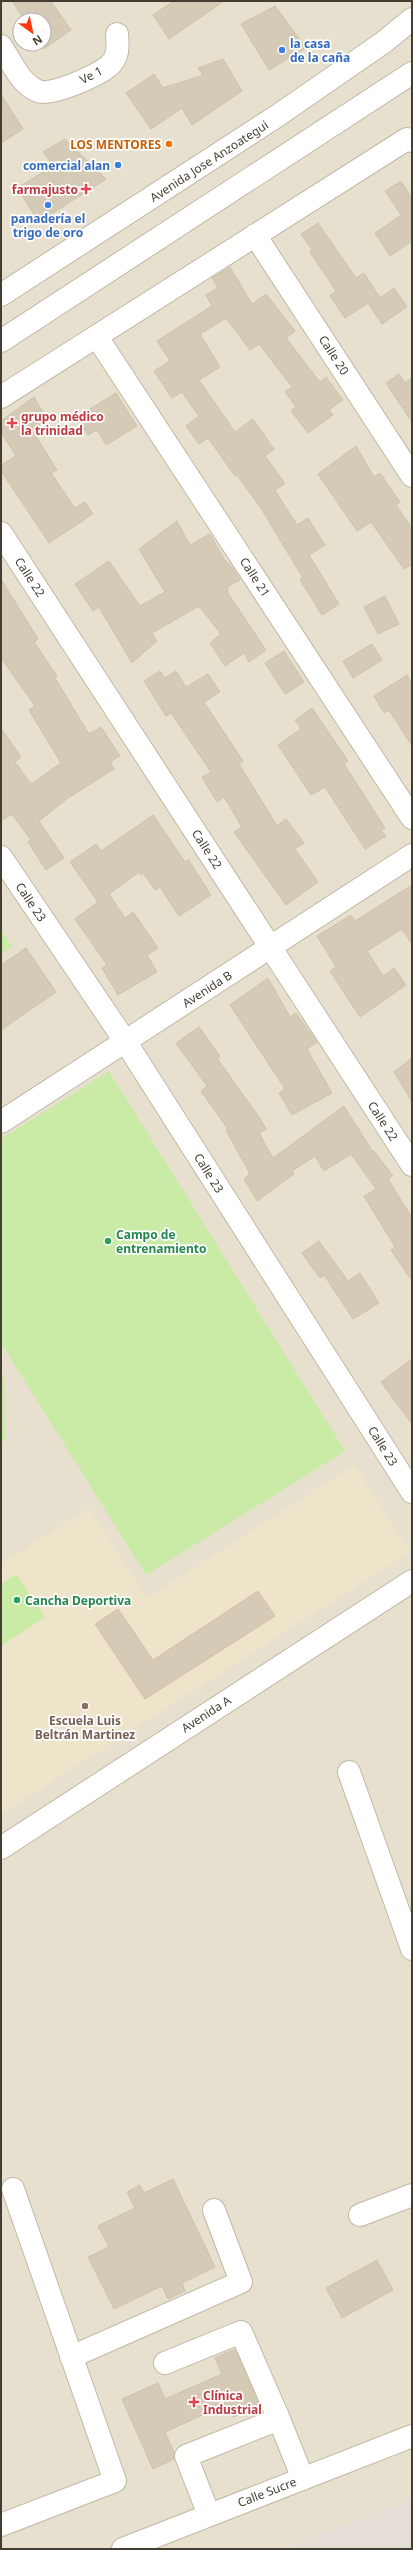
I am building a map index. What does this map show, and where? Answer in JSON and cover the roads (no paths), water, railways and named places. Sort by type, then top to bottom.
[{"type":"street","points":[[406,24],[412,6]]},
{"type":"street","name":"Avenida Jose Anzoategui","points":[[1,295],[264,125],[406,24]]},
{"type":"street","name":"Ve 1","points":[[1,46],[26,84],[39,92],[63,90],[110,66],[118,52],[117,34]]},
{"type":"street","points":[[1,341],[412,74]]},
{"type":"street","points":[[1,397],[406,139],[411,140]]},
{"type":"street","name":"Calle 20","points":[[256,234],[412,476]]},
{"type":"street","name":"Calle 21","points":[[97,337],[412,818]]},
{"type":"street","name":"Calle 22","points":[[1,533],[412,1165]]},
{"type":"street","name":"Avenida B","points":[[1,1122],[125,1040],[271,948],[412,855]]},
{"type":"street","name":"Calle 23","points":[[1,857],[125,1040],[412,1492]]},
{"type":"street","name":"Avenida A","points":[[1,1848],[412,1581]]},
{"type":"street","points":[[349,1772],[412,1949]]},
{"type":"street","points":[[1,2525],[115,2481],[13,2189]]},
{"type":"street","points":[[360,2215],[412,2195]]},
{"type":"street","points":[[71,2357],[241,2282],[214,2210]]},
{"type":"street","points":[[165,2363],[241,2332],[279,2419],[303,2479]]},
{"type":"street","points":[[209,2515],[186,2456],[279,2419]]},
{"type":"street","name":"Calle Sucre","points":[[123,2549],[412,2436]]},
{"type":"place","name":"la casa de la caña","points":[[282,50]]},
{"type":"place","name":"LOS MENTORES","points":[[169,144]]},
{"type":"place","name":"comercial alan","points":[[118,165]]},
{"type":"place","name":"farmajusto","points":[[86,189]]},
{"type":"place","name":"panadería el trigo de oro","points":[[48,205]]},
{"type":"place","name":"grupo médico la trinidad","points":[[12,423]]},
{"type":"place","name":"Campo de entrenamiento","points":[[108,1241]]},
{"type":"place","name":"Cancha Deportiva","points":[[17,1600]]},
{"type":"place","name":"Escuela Luis Beltrán Martinez","points":[[85,1706]]},
{"type":"place","name":"Clínica Industrial","points":[[194,2402]]}]
